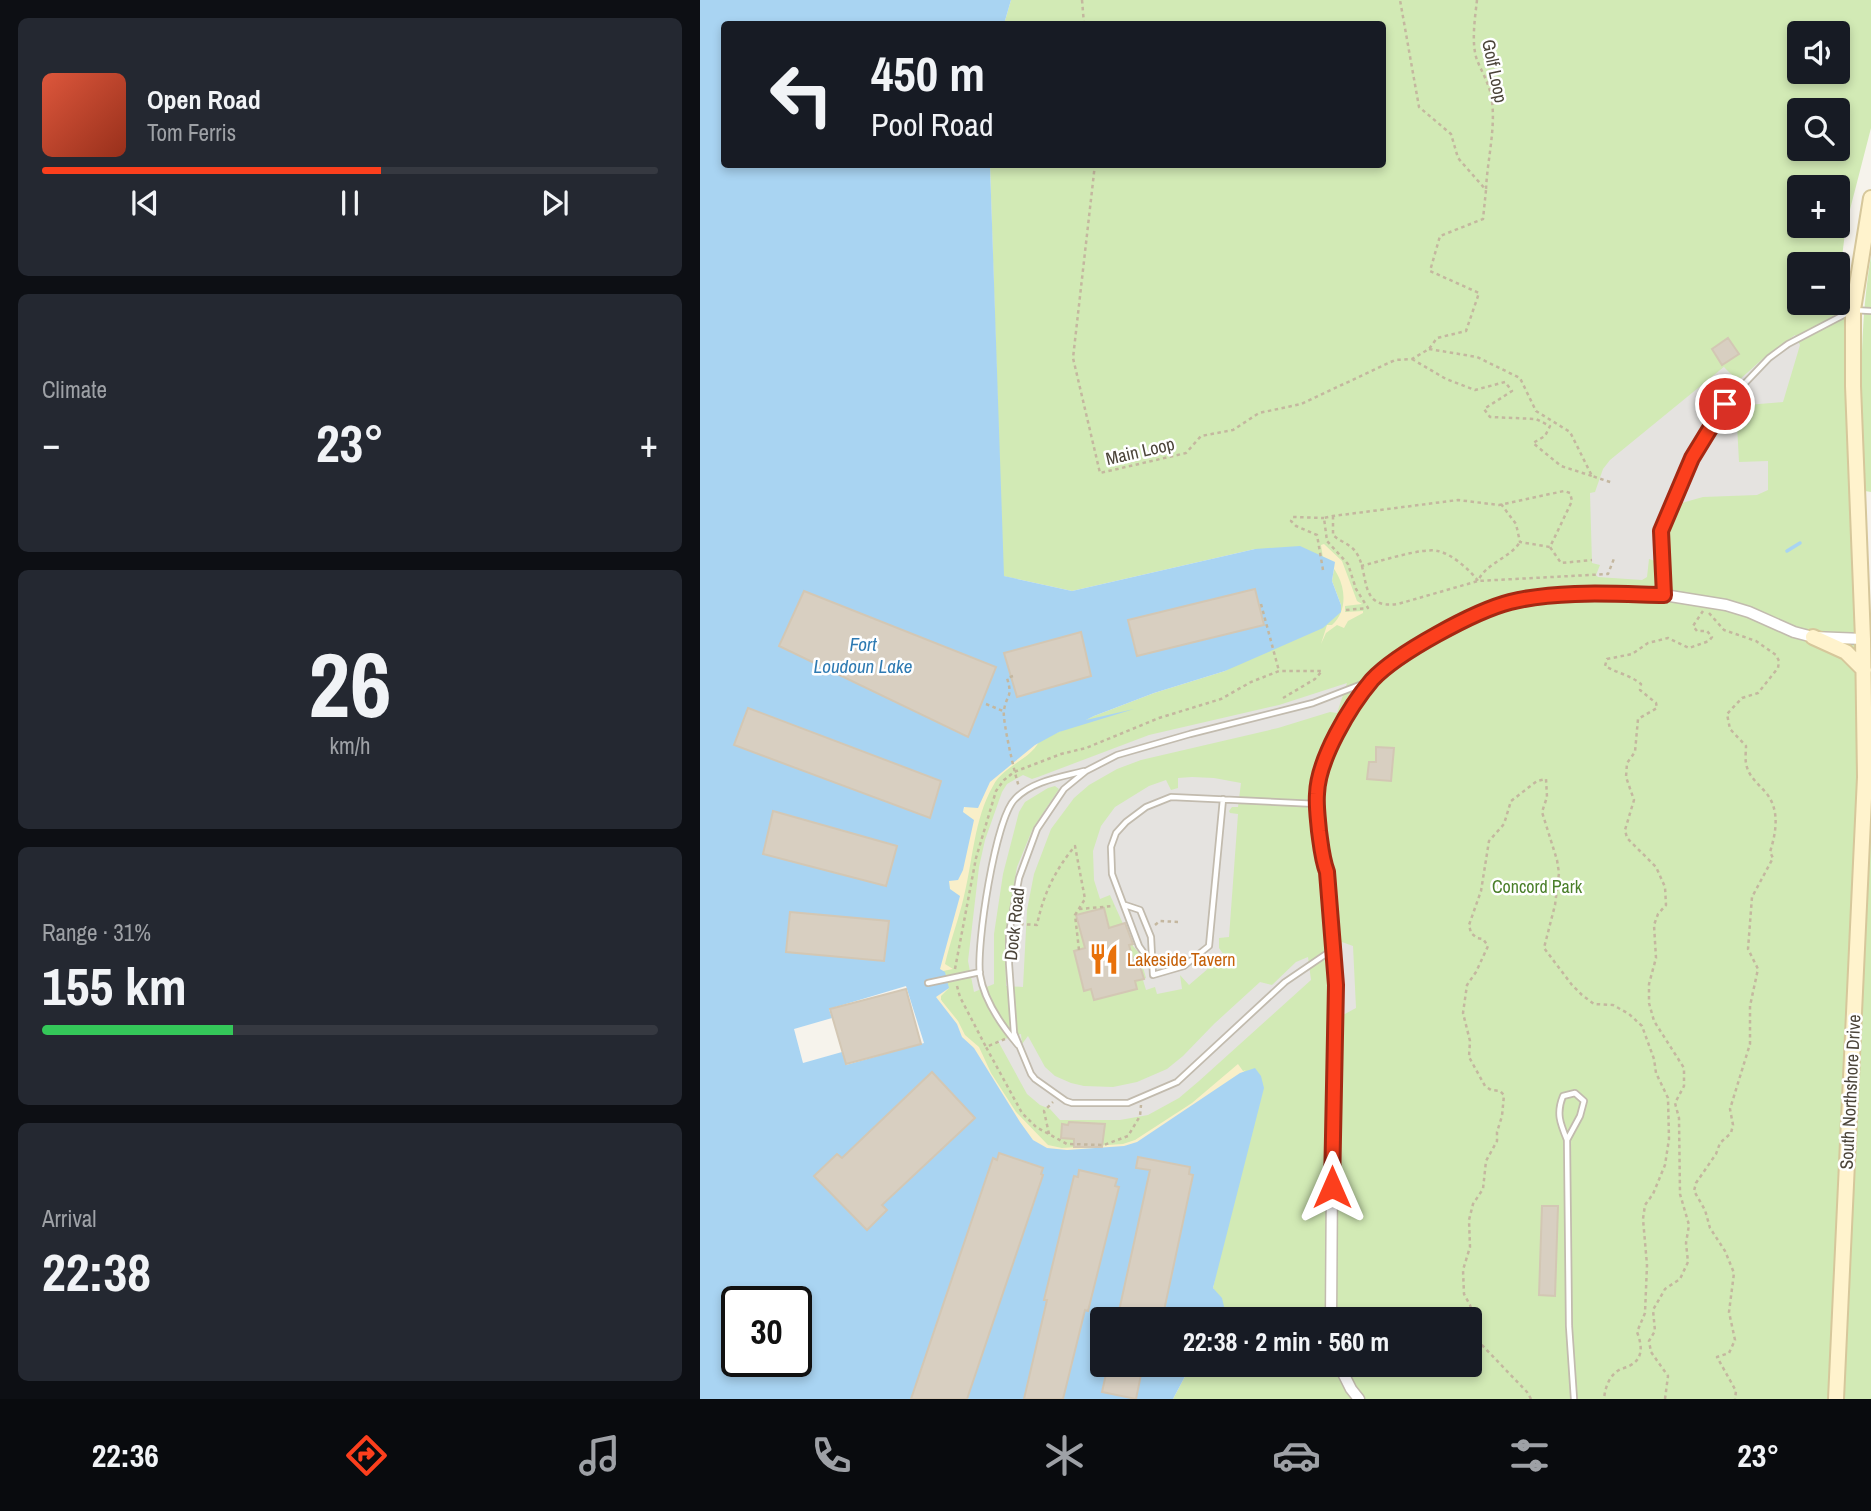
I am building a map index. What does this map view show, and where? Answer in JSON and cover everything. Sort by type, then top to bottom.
[{"type":"main road","name":"South Northshore Drive","points":[[1836,1399],[1868,777],[1853,386],[1853,310],[1871,198]]},
{"type":"main road","points":[[1814,637],[1846,652],[1864,670]]},
{"type":"street","points":[[1331,1307],[1336,985],[1327,872],[1322,861],[1317,792],[1324,764],[1338,733],[1373,680],[1425,642],[1466,620],[1509,602],[1590,594],[1664,595],[1710,601],[1749,612],[1794,632],[1814,637],[1863,639]]},
{"type":"street","points":[[1345,1377],[1359,1399]]},
{"type":"lane","points":[[1664,595],[1661,531],[1692,458],[1725,404],[1769,358],[1787,344],[1853,310],[1871,311]]},
{"type":"lane","name":"Dock Road","points":[[1333,950],[1285,982],[1177,1082],[1128,1103],[1072,1103],[1060,1096],[1035,1079],[1014,1033],[1009,933],[1017,884],[1040,824],[1064,789],[1102,762],[1134,750],[1313,703],[1373,680]]},
{"type":"lane","points":[[1021,1049],[986,996],[980,972],[989,880],[1002,822],[1008,808],[1022,793],[1035,785],[1086,771]]},
{"type":"lane","points":[[1151,963],[1139,946],[1110,863],[1114,839],[1122,826],[1146,807],[1171,797],[1318,804]]},
{"type":"lane","points":[[1124,905],[1140,910],[1151,937],[1153,975],[1184,967],[1209,946],[1223,799]]},
{"type":"lane","points":[[928,983],[980,972]]},
{"type":"lane","points":[[1567,1140],[1580,1116],[1584,1101],[1575,1093],[1563,1096],[1558,1110],[1560,1124],[1567,1140],[1569,1326],[1574,1399]]},
{"type":"path","points":[[1082,0],[1084,21]]},
{"type":"path","points":[[1400,0],[1419,107],[1451,134],[1458,158],[1486,190]]},
{"type":"path","name":"Golf Loop","points":[[1477,0],[1476,57],[1490,92],[1492,137],[1486,190]]},
{"type":"path","name":"Main Loop","points":[[1095,168],[1073,358],[1100,472],[1186,453],[1201,436],[1233,429],[1259,413],[1301,404],[1395,360],[1412,359],[1429,348],[1437,338],[1466,331],[1479,293],[1430,271],[1440,236],[1483,219],[1486,190]]},
{"type":"path","points":[[1429,348],[1478,356],[1520,378],[1536,411],[1570,432],[1592,476]]},
{"type":"path","points":[[1412,359],[1446,379],[1475,390],[1506,382],[1512,391],[1484,409],[1490,417],[1536,419],[1550,426],[1545,436],[1533,443],[1561,466],[1613,483]]},
{"type":"path","points":[[1323,570],[1315,533],[1296,526],[1291,521],[1293,517],[1324,518],[1458,499],[1501,504],[1562,491],[1570,493],[1572,501],[1550,547]]},
{"type":"path","points":[[1501,504],[1516,524],[1520,542]]},
{"type":"path","points":[[1333,516],[1333,535],[1355,551],[1368,592],[1377,602],[1384,604],[1398,604],[1478,581],[1608,574],[1615,556]]},
{"type":"path","points":[[1324,518],[1326,541],[1348,564],[1356,589],[1368,608],[1346,610]]},
{"type":"path","points":[[1318,543],[1326,541]]},
{"type":"path","points":[[1520,542],[1550,547],[1561,563],[1592,561]]},
{"type":"path","points":[[1478,581],[1482,574],[1509,555],[1520,542]]},
{"type":"path","points":[[1361,566],[1425,551],[1438,551],[1459,563],[1478,581]]},
{"type":"path","points":[[1687,598],[1687,601],[1717,620],[1724,630],[1756,641],[1776,655],[1779,661],[1778,668],[1758,693],[1742,698],[1727,714],[1730,729],[1746,746],[1746,763],[1754,783],[1768,795],[1774,808],[1775,836],[1770,852],[1773,858],[1752,897],[1748,949],[1758,969],[1750,1006],[1750,1044],[1730,1109],[1733,1125],[1731,1133],[1720,1143],[1694,1191],[1734,1273],[1729,1312],[1735,1340],[1729,1353],[1717,1357],[1736,1391],[1735,1399]]},
{"type":"path","points":[[1261,604],[1279,671]]},
{"type":"path","points":[[1665,1399],[1668,1376],[1651,1352],[1649,1342],[1655,1331],[1653,1310],[1665,1289],[1680,1279],[1688,1262],[1686,1243],[1689,1226],[1681,1194],[1679,1118],[1675,1102],[1684,1086],[1684,1068],[1654,1021],[1649,1003],[1649,984],[1656,958],[1654,925],[1658,914],[1666,905],[1665,887],[1656,867],[1628,838],[1625,830],[1634,800],[1626,777],[1627,763],[1635,752],[1639,719],[1657,708],[1656,703],[1640,690],[1642,684],[1605,666],[1607,659],[1632,654],[1648,643],[1668,638],[1689,648],[1709,640],[1712,637],[1707,631],[1697,631],[1693,626],[1704,611]]},
{"type":"path","points":[[1142,1098],[1140,1116],[1128,1136],[1104,1145],[1067,1144],[1037,1127],[1022,1113],[960,997],[955,977],[957,953],[987,815],[996,791],[1014,772],[1061,754],[1086,748],[1159,718],[1221,699],[1251,682],[1279,671],[1322,671],[1283,698],[1284,711]]},
{"type":"path","points":[[1013,676],[1007,678],[1012,692],[1003,711],[1014,772],[1022,793]]},
{"type":"path","points":[[986,704],[1003,711]]},
{"type":"path","points":[[1531,1399],[1481,1344],[1474,1316],[1464,1294],[1463,1270],[1470,1247],[1469,1220],[1473,1204],[1483,1189],[1486,1161],[1497,1140],[1504,1095],[1485,1086],[1469,1058],[1470,1041],[1463,1013],[1467,985],[1488,946],[1483,939],[1477,939],[1471,933],[1469,925],[1481,891],[1489,841],[1504,824],[1511,801],[1537,781],[1546,779],[1547,797],[1542,812],[1559,873],[1545,948],[1572,985],[1594,1004],[1613,1005],[1642,1026],[1656,1073],[1668,1098],[1665,1165],[1653,1194],[1645,1205],[1643,1219],[1647,1265],[1644,1313],[1637,1332],[1642,1344],[1639,1359],[1631,1366],[1618,1370],[1605,1388],[1604,1399]]},
{"type":"path","points":[[1025,924],[1037,925],[1041,903],[1051,881],[1062,861],[1075,846],[1084,899],[1075,915],[1079,950]]},
{"type":"path","points":[[1079,909],[1124,905]]},
{"type":"path","points":[[986,1047],[1011,1037]]},
{"type":"path","points":[[1049,1133],[1044,1111],[1060,1096]]},
{"type":"green space","name":"Concord Park","points":[[1011,0],[1871,0],[1871,128],[1850,209],[1850,175],[1787,175],[1787,238],[1844,238],[1843,252],[1787,252],[1787,315],[1850,315],[1850,306],[1853,310],[1863,639],[1871,641],[1871,1399],[1173,1399],[1185,1377],[1482,1377],[1482,1307],[1222,1307],[1213,1288],[1220,1253],[1143,1147],[1050,1156],[976,1070],[928,974],[980,767],[1094,716],[1154,693],[1225,671],[1341,605],[1332,581],[1335,562],[1255,549],[1072,591],[1003,576],[990,168],[1386,168],[1386,21],[1005,21]]},
{"type":"green space","points":[[1871,256],[1871,492],[1865,491],[1862,374],[1864,314]]},
{"type":"sand","points":[[1324,544],[1342,561],[1357,601],[1362,604],[1345,606],[1345,612],[1363,613],[1348,621],[1344,628],[1337,625],[1326,633],[1321,644],[1327,625],[1332,625],[1338,618],[1343,600],[1343,590],[1336,572],[1323,558],[1321,545]]},
{"type":"sand","points":[[1039,742],[1029,754],[997,779],[993,786],[978,826],[964,896],[945,964],[953,969],[928,974],[943,871],[972,785]]},
{"type":"sand","points":[[949,988],[941,996],[941,1000],[958,1021],[965,1035],[979,1047],[991,1073],[1016,1112],[1048,1145],[1062,1148],[1123,1144],[1135,1140],[1192,1103],[1238,1064],[1243,1071],[1246,1070],[1143,1147],[1060,1158],[1018,1130],[929,992]]},
{"type":"shaded area","points":[[1795,335],[1800,345],[1783,402],[1736,406],[1739,462],[1768,461],[1768,490],[1757,495],[1703,497],[1678,504],[1667,527],[1669,562],[1649,559],[1647,577],[1642,580],[1598,577],[1596,575],[1600,565],[1592,563],[1590,493],[1595,492],[1603,469],[1610,460],[1725,366],[1738,381]]},
{"type":"shaded area","points":[[1347,683],[1337,713],[1330,712],[1278,728],[1141,760],[1117,769],[1089,785],[1074,798],[1051,829],[1034,874],[1027,910],[1023,987],[1006,986],[1005,935],[1017,867],[1033,828],[1059,789],[1055,786],[1048,788],[1025,802],[1019,812],[1003,874],[994,934],[994,984],[974,992],[968,961],[979,867],[985,840],[1007,784],[1023,775],[1032,779],[1038,777],[1149,735],[1279,705]]},
{"type":"shaded area","points":[[1192,777],[1241,783],[1238,807],[1232,807],[1229,811],[1238,814],[1229,937],[1219,938],[1219,948],[1224,955],[1189,985],[1180,975],[1182,989],[1157,994],[1155,987],[1146,990],[1143,980],[1146,978],[1139,953],[1133,946],[1110,895],[1100,899],[1094,880],[1093,851],[1101,826],[1115,807],[1149,786],[1166,780],[1171,790],[1178,788],[1178,778]]},
{"type":"shaded area","points":[[1342,942],[1353,946],[1356,1008],[1343,1015]]},
{"type":"shaded area","points":[[1308,957],[1311,980],[1179,1098],[1148,1115],[1120,1120],[1060,1120],[1050,1109],[1040,1105],[1027,1094],[998,1041],[1021,1034],[1022,1044],[1028,1036],[1045,1067],[1055,1076],[1071,1083],[1113,1087],[1137,1082],[1167,1069],[1183,1056],[1260,982],[1272,985],[1296,962]]},
{"type":"water","name":"Fort Loudoun Lake","points":[[700,0],[1011,0],[1005,21],[721,21],[721,168],[990,168],[1004,576],[1072,591],[1255,549],[1300,546],[1335,562],[1332,581],[1341,612],[1323,628],[1225,671],[1154,693],[1086,720],[1134,709],[1059,732],[1035,745],[990,782],[978,808],[964,807],[963,812],[974,820],[963,870],[958,880],[949,881],[950,889],[960,896],[940,969],[945,972],[949,988],[936,997],[957,1024],[962,1037],[974,1048],[1033,1140],[1047,1148],[1067,1150],[1124,1146],[1137,1142],[1240,1073],[1255,1068],[1261,1076],[1264,1088],[1213,1288],[1222,1298],[1224,1307],[1090,1307],[1090,1377],[1185,1377],[1173,1399],[700,1399]]},
{"type":"pier","points":[[906,986],[924,1043],[846,1065],[842,1052],[803,1063],[794,1029],[832,1018],[829,1009]]},
{"type":"building","points":[[1728,338],[1739,354],[1722,365],[1712,349]]},
{"type":"building","points":[[1255,589],[1264,625],[1137,656],[1128,620]]},
{"type":"building","points":[[804,591],[996,667],[968,737],[779,646]]},
{"type":"building","points":[[1081,632],[1091,676],[1017,697],[1004,653]]},
{"type":"building","points":[[748,708],[941,781],[930,818],[734,745]]},
{"type":"building","points":[[1376,747],[1394,748],[1391,781],[1367,779],[1369,762],[1376,762]]},
{"type":"building","points":[[773,811],[897,846],[886,886],[763,854]]},
{"type":"building","name":"Lakeside Tavern","points":[[1104,908],[1109,928],[1125,923],[1133,944],[1129,945],[1135,967],[1140,966],[1144,979],[1135,981],[1137,989],[1094,1000],[1091,989],[1084,991],[1074,951],[1085,948],[1076,915]]},
{"type":"building","points":[[790,912],[889,921],[884,961],[786,952]]},
{"type":"building","points":[[906,989],[921,1044],[846,1064],[830,1009]]},
{"type":"building","points":[[932,1072],[975,1118],[882,1205],[887,1210],[867,1230],[814,1176],[837,1154],[842,1158]]},
{"type":"building","points":[[1069,1122],[1105,1124],[1102,1147],[1074,1147],[1074,1139],[1061,1138],[1062,1124],[1068,1125]]},
{"type":"building","points":[[999,1153],[1043,1168],[1043,1175],[967,1399],[911,1399],[993,1158],[997,1160]]},
{"type":"building","points":[[1138,1157],[1190,1167],[1189,1174],[1193,1175],[1165,1307],[1120,1307],[1150,1170],[1136,1168]]},
{"type":"building","points":[[1079,1170],[1117,1179],[1115,1186],[1119,1187],[1063,1399],[1024,1399],[1047,1300],[1044,1300],[1074,1176],[1078,1177]]},
{"type":"building","points":[[1542,1206],[1558,1206],[1555,1296],[1539,1295]]},
{"type":"building","points":[[1105,1377],[1141,1377],[1136,1399],[1102,1392]]},
{"type":"waterway","points":[[1787,551],[1800,543]]},
{"type":"place","name":"Lakeside Tavern","points":[[1104,959]]},
{"type":"route","points":[[1332,1187],[1333,1028],[1336,985],[1327,872],[1322,861],[1317,792],[1324,764],[1338,733],[1373,680],[1425,642],[1488,610],[1527,599],[1590,594],[1664,595],[1661,531],[1692,458],[1725,404]]}]
